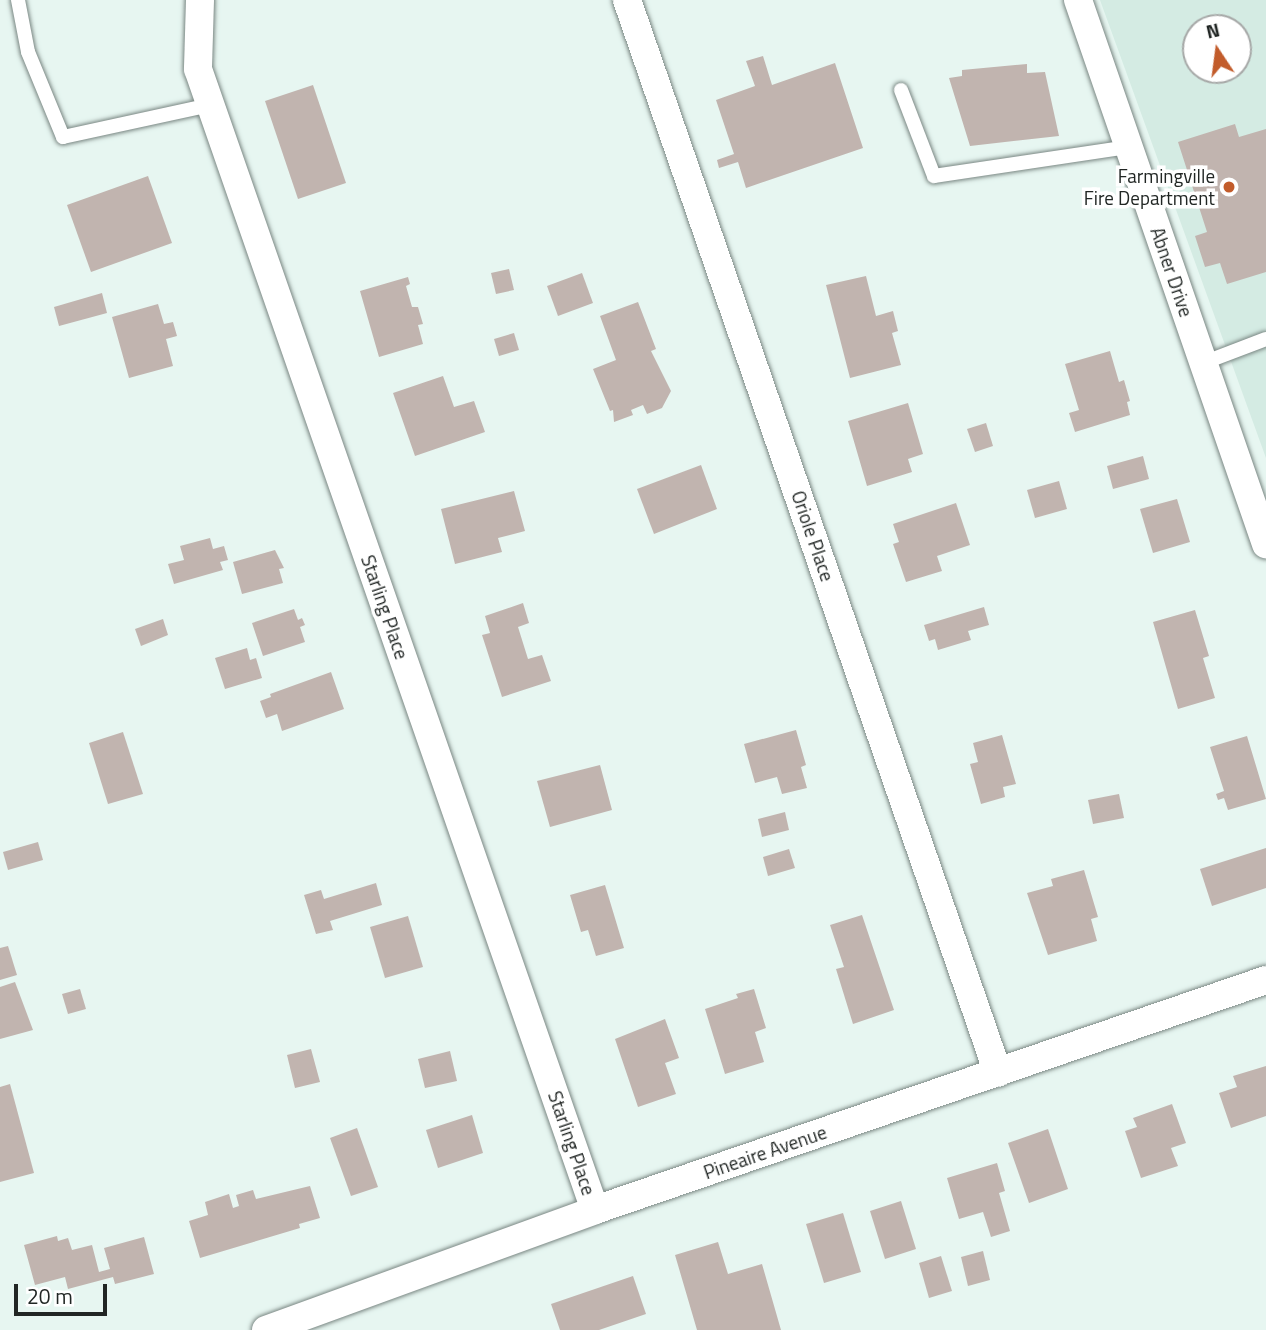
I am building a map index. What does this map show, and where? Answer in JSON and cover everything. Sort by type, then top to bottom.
[{"type":"street","name":"Starling Place","points":[[200,0],[198,69],[595,1210]]},
{"type":"street","name":"Oriole Place","points":[[627,0],[998,1073]]},
{"type":"street","name":"Abner Drive","points":[[1078,0],[1265,535]]},
{"type":"street","name":"Pineaire Avenue","points":[[266,1330],[595,1210],[1266,980]]},
{"type":"lane","points":[[18,0],[28,52],[63,137],[210,105]]},
{"type":"lane","points":[[901,90],[934,176],[1129,147]]},
{"type":"lane","points":[[1203,363],[1266,339]]},
{"type":"shaded area","points":[[1100,0],[1266,0],[1266,458]]},
{"type":"building","points":[[763,56],[772,85],[835,63],[863,148],[746,188],[738,162],[719,168],[717,160],[734,154],[716,100],[755,86],[746,61]]},
{"type":"building","points":[[1027,64],[1027,73],[1045,72],[1059,136],[970,146],[949,78],[962,76],[962,70]]},
{"type":"building","points":[[313,85],[346,183],[298,199],[265,101]]},
{"type":"building","name":"Farmingville Fire Department","points":[[1235,124],[1239,137],[1266,129],[1266,272],[1227,284],[1220,263],[1205,267],[1195,236],[1207,232],[1178,142]]},
{"type":"building","points":[[148,176],[172,243],[91,272],[67,205]]},
{"type":"building","points":[[509,269],[514,290],[496,294],[491,273]]},
{"type":"building","points":[[582,273],[593,303],[558,316],[547,286]]},
{"type":"building","points":[[866,276],[876,316],[893,311],[898,331],[892,333],[901,365],[850,378],[826,285]]},
{"type":"building","points":[[408,277],[410,284],[406,286],[412,307],[418,307],[423,324],[418,325],[423,344],[379,357],[360,291]]},
{"type":"building","points":[[102,293],[107,313],[59,326],[54,307]]},
{"type":"building","points":[[638,302],[656,349],[651,351],[671,391],[662,408],[647,414],[643,405],[631,410],[633,415],[614,422],[613,410],[610,411],[593,369],[616,360],[600,316]]},
{"type":"building","points":[[158,304],[164,324],[173,322],[177,336],[166,339],[173,366],[129,378],[112,317]]},
{"type":"building","points":[[514,333],[519,350],[499,356],[494,339]]},
{"type":"building","points":[[1110,351],[1119,382],[1124,380],[1130,401],[1127,402],[1130,415],[1075,432],[1069,413],[1079,410],[1065,364]]},
{"type":"building","points":[[443,376],[454,407],[474,401],[485,432],[415,456],[393,393]]},
{"type":"building","points":[[908,403],[923,454],[908,459],[912,472],[867,486],[848,421]]},
{"type":"building","points":[[986,423],[993,446],[975,452],[967,429]]},
{"type":"building","points":[[1143,456],[1149,479],[1113,489],[1107,466]]},
{"type":"building","points":[[701,465],[717,509],[654,534],[637,489]]},
{"type":"building","points":[[1059,481],[1067,509],[1035,518],[1027,490]]},
{"type":"building","points":[[514,491],[525,531],[498,538],[502,552],[455,564],[441,509]]},
{"type":"building","points":[[1177,499],[1190,542],[1153,553],[1140,509]]},
{"type":"building","points":[[956,503],[970,545],[937,556],[942,571],[906,582],[893,544],[899,542],[893,524]]},
{"type":"building","points":[[210,538],[213,549],[224,546],[228,560],[220,562],[223,570],[174,584],[168,564],[184,560],[180,546]]},
{"type":"building","points":[[275,550],[284,568],[279,569],[283,583],[242,594],[233,562]]},
{"type":"building","points":[[523,603],[529,623],[518,627],[528,659],[542,655],[551,681],[502,697],[482,635],[490,633],[485,616]]},
{"type":"building","points":[[984,607],[989,625],[968,631],[971,640],[938,650],[935,639],[929,641],[924,625]]},
{"type":"building","points":[[294,609],[298,620],[302,618],[305,625],[300,627],[305,642],[263,656],[252,623]]},
{"type":"building","points":[[1195,610],[1209,656],[1203,658],[1215,698],[1178,709],[1153,622]]},
{"type":"building","points":[[163,619],[168,635],[141,646],[135,629]]},
{"type":"building","points":[[247,648],[250,660],[256,658],[262,678],[225,689],[215,658]]},
{"type":"building","points":[[331,672],[344,709],[282,731],[277,714],[266,718],[260,701],[271,697],[270,694]]},
{"type":"building","points":[[796,730],[806,765],[801,767],[807,788],[782,794],[777,777],[755,783],[744,744]]},
{"type":"building","points":[[123,732],[143,794],[108,804],[89,743]]},
{"type":"building","points":[[1002,735],[1016,784],[1003,787],[1005,797],[981,804],[970,764],[978,762],[973,743]]},
{"type":"building","points":[[1247,736],[1266,799],[1228,810],[1224,798],[1218,800],[1216,794],[1224,791],[1210,747]]},
{"type":"building","points":[[600,765],[612,810],[550,827],[537,781]]},
{"type":"building","points":[[1119,794],[1124,818],[1093,824],[1088,800]]},
{"type":"building","points":[[785,812],[789,830],[762,837],[758,819]]},
{"type":"building","points":[[38,842],[43,860],[8,870],[3,852]]},
{"type":"building","points":[[1266,848],[1266,888],[1212,906],[1200,869]]},
{"type":"building","points":[[789,849],[795,868],[768,876],[763,857]]},
{"type":"building","points":[[1084,870],[1098,917],[1091,919],[1097,941],[1048,955],[1027,893],[1053,886],[1051,879]]},
{"type":"building","points":[[376,883],[382,905],[330,921],[333,930],[316,934],[304,895],[321,890],[324,899]]},
{"type":"building","points":[[605,885],[624,948],[596,956],[588,930],[581,932],[570,895]]},
{"type":"building","points":[[862,915],[894,1010],[853,1024],[836,969],[844,967],[830,925]]},
{"type":"building","points":[[408,916],[423,967],[385,978],[370,927]]},
{"type":"building","points":[[8,946],[17,975],[0,980],[0,948]]},
{"type":"building","points":[[15,982],[33,1030],[0,1039],[0,987]]},
{"type":"building","points":[[80,989],[86,1009],[68,1014],[62,994]]},
{"type":"building","points":[[754,989],[766,1028],[755,1032],[764,1062],[725,1074],[705,1009],[738,998],[736,994]]},
{"type":"building","points":[[665,1019],[679,1058],[665,1063],[676,1094],[638,1107],[615,1039]]},
{"type":"building","points":[[311,1049],[320,1082],[295,1088],[287,1055]]},
{"type":"building","points":[[450,1051],[457,1081],[425,1088],[418,1059]]},
{"type":"building","points":[[1266,1066],[1266,1116],[1231,1128],[1219,1093],[1237,1087],[1233,1076]]},
{"type":"building","points":[[10,1084],[34,1173],[0,1182],[0,1087]]},
{"type":"building","points":[[1172,1104],[1186,1143],[1171,1148],[1178,1166],[1141,1178],[1125,1131],[1137,1127],[1133,1118]]},
{"type":"building","points":[[472,1115],[483,1153],[438,1168],[426,1130]]},
{"type":"building","points":[[357,1128],[378,1187],[351,1196],[330,1138]]},
{"type":"building","points":[[1048,1129],[1068,1189],[1029,1203],[1008,1143]]},
{"type":"building","points":[[997,1163],[1005,1191],[999,1193],[1010,1231],[991,1237],[983,1212],[959,1219],[947,1178]]},
{"type":"building","points":[[310,1186],[320,1218],[299,1224],[300,1228],[200,1258],[189,1221],[208,1215],[205,1202],[229,1194],[233,1208],[239,1206],[236,1195],[253,1190],[256,1199]]},
{"type":"building","points":[[901,1201],[916,1249],[885,1259],[870,1211]]},
{"type":"building","points":[[843,1213],[861,1272],[824,1283],[806,1224]]},
{"type":"building","points":[[57,1236],[58,1241],[68,1238],[72,1250],[92,1245],[99,1272],[110,1269],[104,1248],[144,1237],[154,1274],[115,1284],[113,1277],[68,1289],[65,1277],[35,1285],[24,1245]]},
{"type":"building","points":[[718,1242],[728,1274],[762,1264],[781,1330],[697,1330],[675,1255]]},
{"type":"building","points":[[983,1251],[990,1280],[968,1286],[961,1257]]},
{"type":"building","points":[[941,1256],[952,1291],[929,1298],[919,1263]]},
{"type":"building","points":[[633,1276],[646,1314],[599,1330],[560,1330],[551,1304]]},
{"type":"place","name":"Farmingville Fire Department","points":[[1229,187]]}]
